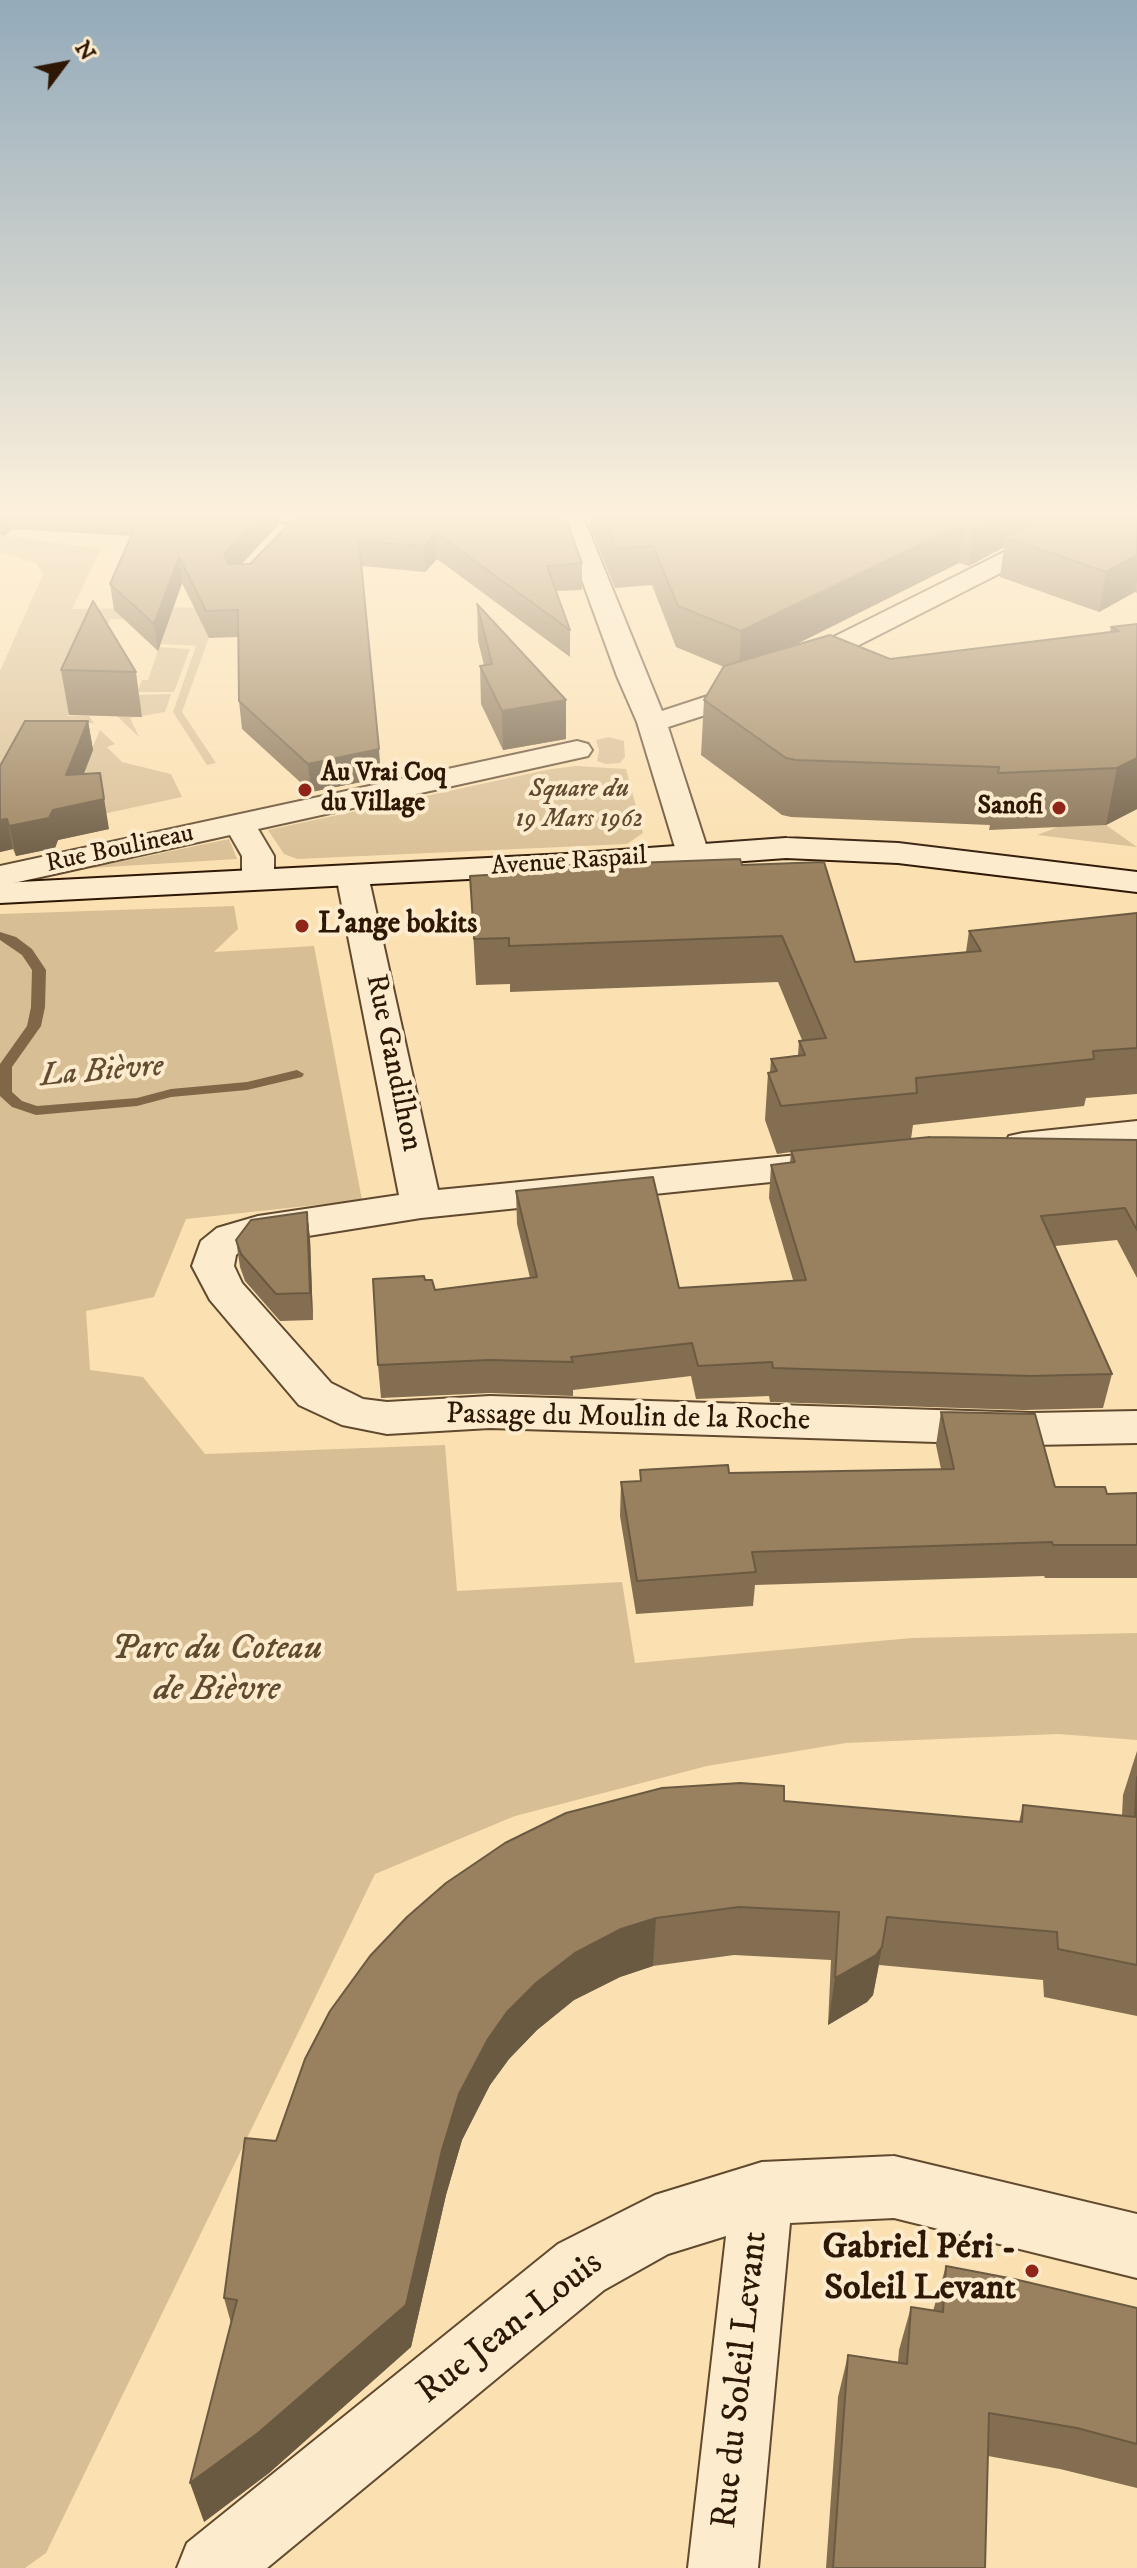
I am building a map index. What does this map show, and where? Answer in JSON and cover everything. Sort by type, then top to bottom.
[{"type":"main road","name":"Avenue Raspail","points":[[0,893],[786,848],[843,849],[980,862],[1137,882]]},
{"type":"street","points":[[615,634],[652,722],[693,854]]},
{"type":"street","points":[[652,722],[683,715],[739,695],[864,634]]},
{"type":"street","name":"Rue Boulineau","points":[[0,876],[577,750]]},
{"type":"street","points":[[239,823],[258,856],[258,879]]},
{"type":"street","name":"Rue Gandilhon","points":[[352,875],[421,1205]]},
{"type":"street","points":[[980,1149],[1137,1133]]},
{"type":"street","points":[[421,1205],[870,1160]]},
{"type":"street","name":"Passage du Moulin de la Roche","points":[[421,1205],[243,1232],[216,1251],[213,1266],[225,1290],[315,1394],[331,1404],[358,1414],[387,1418],[490,1412],[1032,1429],[1137,1427]]},
{"type":"street","name":"Rue Jean-Louis","points":[[212,2568],[581,2267],[655,2227],[762,2193],[894,2187],[1137,2246]]},
{"type":"street","name":"Rue du Soleil Levant","points":[[723,2568],[762,2193]]},
{"type":"green space","points":[[16,634],[104,634],[68,716],[89,716],[94,723],[24,723],[0,775],[0,671]]},
{"type":"green space","points":[[164,634],[210,634],[182,712],[216,763],[207,765],[173,712],[196,646],[161,644]]},
{"type":"green space","points":[[159,647],[190,649],[174,692],[137,692],[142,680],[148,680]]},
{"type":"green space","points":[[171,694],[165,712],[130,718],[139,737],[117,716],[127,716],[136,695]]},
{"type":"green space","points":[[100,730],[115,744],[107,747],[122,762],[171,774],[182,797],[89,817],[73,792]]},
{"type":"green space","points":[[609,737],[624,741],[625,757],[620,763],[597,761],[599,750],[596,740]]},
{"type":"green space","name":"Square du 19 Mars 1962","points":[[576,766],[626,769],[643,833],[627,844],[297,859],[284,854],[268,830],[551,769]]},
{"type":"green space","points":[[1063,825],[1106,825],[1137,847],[1037,835]]},
{"type":"green space","points":[[229,839],[237,859],[90,868]]},
{"type":"green space","name":"Parc du Coteau de Bièvre","points":[[234,906],[238,929],[214,952],[314,946],[362,1200],[186,1219],[154,1297],[86,1311],[90,1370],[143,1377],[205,1454],[445,1445],[457,1591],[622,1582],[635,1663],[912,1638],[1137,1633],[1137,1740],[1058,1734],[846,1743],[707,1766],[515,1816],[375,1874],[46,2553],[25,2568],[0,2568],[0,914]]},
{"type":"building","points":[[78,634],[113,634],[136,672],[61,670]]},
{"type":"building","points":[[238,634],[368,634],[379,749],[308,764],[239,701]]},
{"type":"building","points":[[484,634],[505,634],[566,700],[502,711],[480,666],[492,664]]},
{"type":"building","points":[[1096,634],[1137,634],[1137,758],[1117,768],[998,773],[999,767],[796,760],[786,758],[704,700],[724,666],[830,635],[890,659]]},
{"type":"building","points":[[25,721],[88,721],[66,775],[100,773],[104,799],[53,810],[49,818],[9,826],[7,819],[0,820],[0,766]]},
{"type":"building","points":[[740,859],[742,865],[824,862],[855,962],[981,951],[969,931],[1137,913],[1137,1048],[1093,1051],[1094,1059],[916,1078],[917,1093],[781,1106],[768,1073],[777,1071],[771,1059],[805,1055],[799,1041],[826,1038],[782,936],[509,946],[509,938],[474,939],[470,876],[503,874],[502,868]]},
{"type":"building","points":[[930,1137],[1137,1140],[1137,1230],[1125,1208],[1041,1216],[1112,1374],[1031,1376],[773,1368],[772,1362],[698,1366],[692,1343],[571,1357],[573,1362],[489,1360],[378,1365],[373,1279],[424,1276],[425,1280],[432,1280],[435,1290],[537,1277],[516,1191],[653,1177],[679,1288],[806,1280],[771,1165],[795,1162],[791,1151]]},
{"type":"building","points":[[307,1212],[310,1293],[276,1294],[241,1254],[236,1240],[251,1220]]},
{"type":"building","points":[[941,1412],[1035,1414],[1055,1487],[1105,1487],[1107,1494],[1137,1493],[1137,1545],[1053,1545],[1052,1542],[752,1552],[756,1572],[637,1581],[621,1482],[641,1481],[640,1470],[728,1465],[729,1473],[954,1469]]},
{"type":"building","points":[[1137,1777],[1137,1965],[1058,1949],[1057,1932],[887,1917],[882,1947],[876,1955],[835,1978],[839,1912],[739,1907],[656,1918],[621,1929],[575,1953],[536,1983],[507,2012],[488,2039],[459,2094],[442,2150],[406,2305],[258,2433],[190,2483],[237,2300],[224,2298],[245,2138],[276,2141],[305,2059],[330,2011],[370,1956],[407,1917],[446,1883],[505,1843],[566,1813],[662,1788],[740,1783],[784,1786],[784,1801],[1022,1822],[1023,1805],[1135,1817]]},
{"type":"building","points":[[946,2266],[1137,2308],[1137,2444],[1077,2428],[989,2413],[985,2568],[833,2568],[848,2355],[907,2364],[911,2307],[943,2312]]},
{"type":"waterway","name":"La Bièvre","points":[[0,936],[27,952],[39,970],[34,1026],[5,1067],[5,1093],[17,1104],[36,1111],[137,1102],[171,1093],[247,1086],[297,1074]]},
{"type":"place","name":"Au Vrai Coq du Village","points":[[305,790]]},
{"type":"place","name":"Sanofi","points":[[1059,808]]},
{"type":"place","name":"L'ange bokits","points":[[302,926]]},
{"type":"place","name":"Gabriel Péri - Soleil Levant","points":[[1032,2271]]}]
